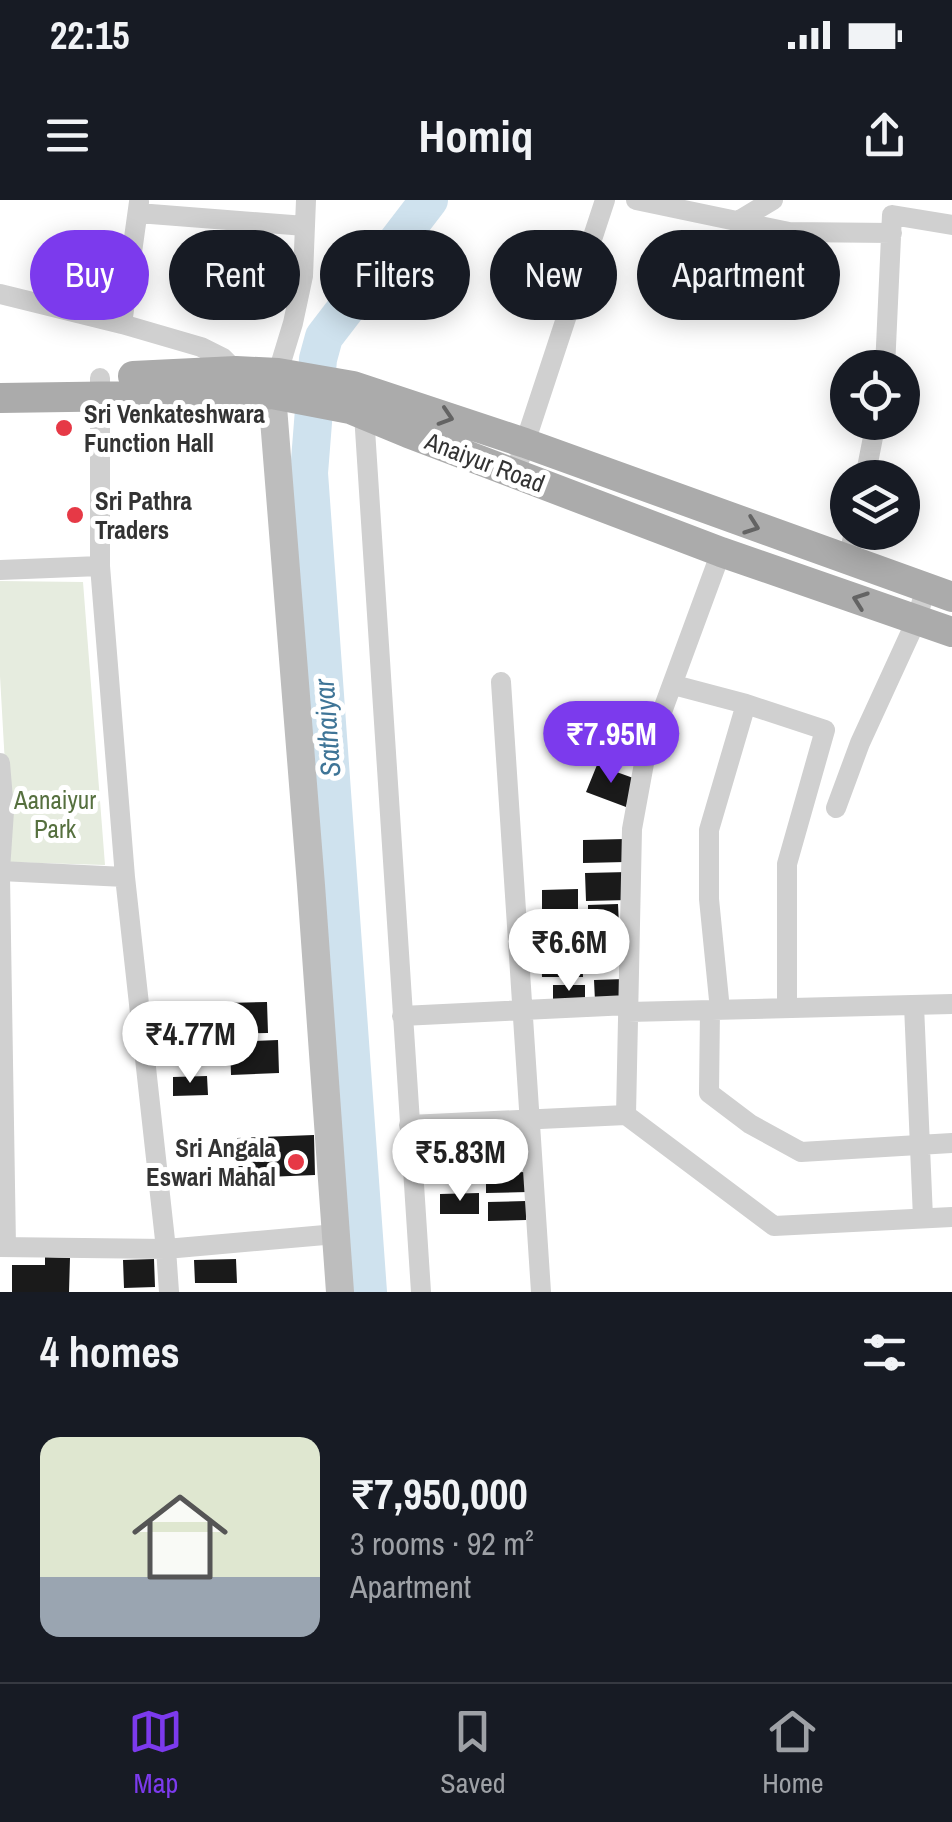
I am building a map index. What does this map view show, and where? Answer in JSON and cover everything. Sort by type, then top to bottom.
[{"type":"main road","name":"Anaiyur Road","points":[[0,398],[236,371],[524,443],[830,541]]},
{"type":"main road","name":"Anaiyur Road","points":[[0,378],[100,387],[286,386]]},
{"type":"main road","name":"Anaiyur Road","points":[[356,403],[515,473],[721,552],[952,632]]},
{"type":"main road","name":"Anaiyur Road","points":[[856,550],[939,593]]},
{"type":"street","points":[[306,200],[301,289],[286,386],[311,885],[340,1292]]},
{"type":"street","points":[[515,473],[606,200]]},
{"type":"street","points":[[636,200],[789,232],[892,233]]},
{"type":"street","points":[[738,222],[773,200]]},
{"type":"street","points":[[122,324],[139,206],[305,226]]},
{"type":"street","points":[[886,350],[892,215],[952,225]]},
{"type":"street","points":[[0,294],[201,348],[223,358],[236,371]]},
{"type":"street","points":[[100,387],[100,566],[125,877],[168,1292]]},
{"type":"street","points":[[356,403],[421,1292]]},
{"type":"street","points":[[626,1115],[632,829],[645,758],[721,552]]},
{"type":"street","points":[[0,570],[100,566]]},
{"type":"street","points":[[836,808],[916,620],[939,593]]},
{"type":"street","points":[[502,682],[541,1292]]},
{"type":"street","points":[[674,685],[746,704],[860,744]]},
{"type":"street","points":[[746,704],[708,830],[715,1010],[709,1092],[750,1124],[802,1152],[952,1143]]},
{"type":"street","points":[[787,1008],[787,864],[825,730]]},
{"type":"street","points":[[0,763],[3,1247],[166,1249],[336,1234]]},
{"type":"street","points":[[0,872],[125,877]]},
{"type":"street","points":[[402,1016],[524,1010],[952,1004]]},
{"type":"street","points":[[914,1005],[923,1218]]},
{"type":"street","points":[[409,1126],[626,1115],[774,1226],[952,1217]]},
{"type":"green space","name":"Aanaiyur Park","points":[[0,581],[83,582],[105,865],[6,862]]},
{"type":"building","points":[[597,765],[636,779],[626,807],[586,792]]},
{"type":"building","points":[[625,839],[625,862],[583,863],[583,840]]},
{"type":"building","points":[[628,872],[628,900],[586,901],[585,873]]},
{"type":"building","points":[[578,889],[578,913],[542,914],[542,890]]},
{"type":"building","points":[[618,904],[619,926],[588,927],[588,905]]},
{"type":"building","points":[[538,922],[573,922],[573,944],[538,944]]},
{"type":"building","points":[[590,943],[624,943],[624,962],[591,963]]},
{"type":"building","points":[[541,953],[582,953],[583,977],[542,977]]},
{"type":"building","points":[[624,979],[624,1000],[595,1001],[594,980]]},
{"type":"building","points":[[553,985],[585,985],[585,1003],[553,1004]]},
{"type":"building","points":[[267,1002],[268,1033],[227,1034],[226,1003]]},
{"type":"building","points":[[278,1040],[279,1073],[231,1075],[230,1042]]},
{"type":"building","points":[[207,1076],[208,1095],[173,1096],[173,1077]]},
{"type":"building","points":[[314,1135],[315,1175],[238,1178],[237,1138]]},
{"type":"building","points":[[480,1142],[523,1142],[524,1163],[481,1163]]},
{"type":"building","points":[[439,1146],[475,1146],[475,1169],[439,1170]]},
{"type":"building","points":[[527,1172],[528,1192],[486,1193],[486,1173]]},
{"type":"building","points":[[479,1193],[479,1214],[440,1214],[440,1194]]},
{"type":"building","points":[[526,1201],[526,1220],[488,1221],[488,1202]]},
{"type":"building","points":[[45,1257],[70,1258],[69,1292],[12,1292],[12,1265],[45,1265]]},
{"type":"building","points":[[154,1259],[155,1287],[124,1288],[123,1260]]},
{"type":"building","points":[[236,1259],[237,1283],[195,1283],[194,1260]]},
{"type":"waterway","name":"Sathaiyar","points":[[368,1292],[309,473],[318,359],[324,337],[429,200]]},
{"type":"place","name":"Sri Venkateshwara Function Hall","points":[[64,428]]},
{"type":"place","name":"Sri Pathra Traders","points":[[75,515]]},
{"type":"place","name":"Sri Angala Eswari Mahal","points":[[296,1162]]}]
